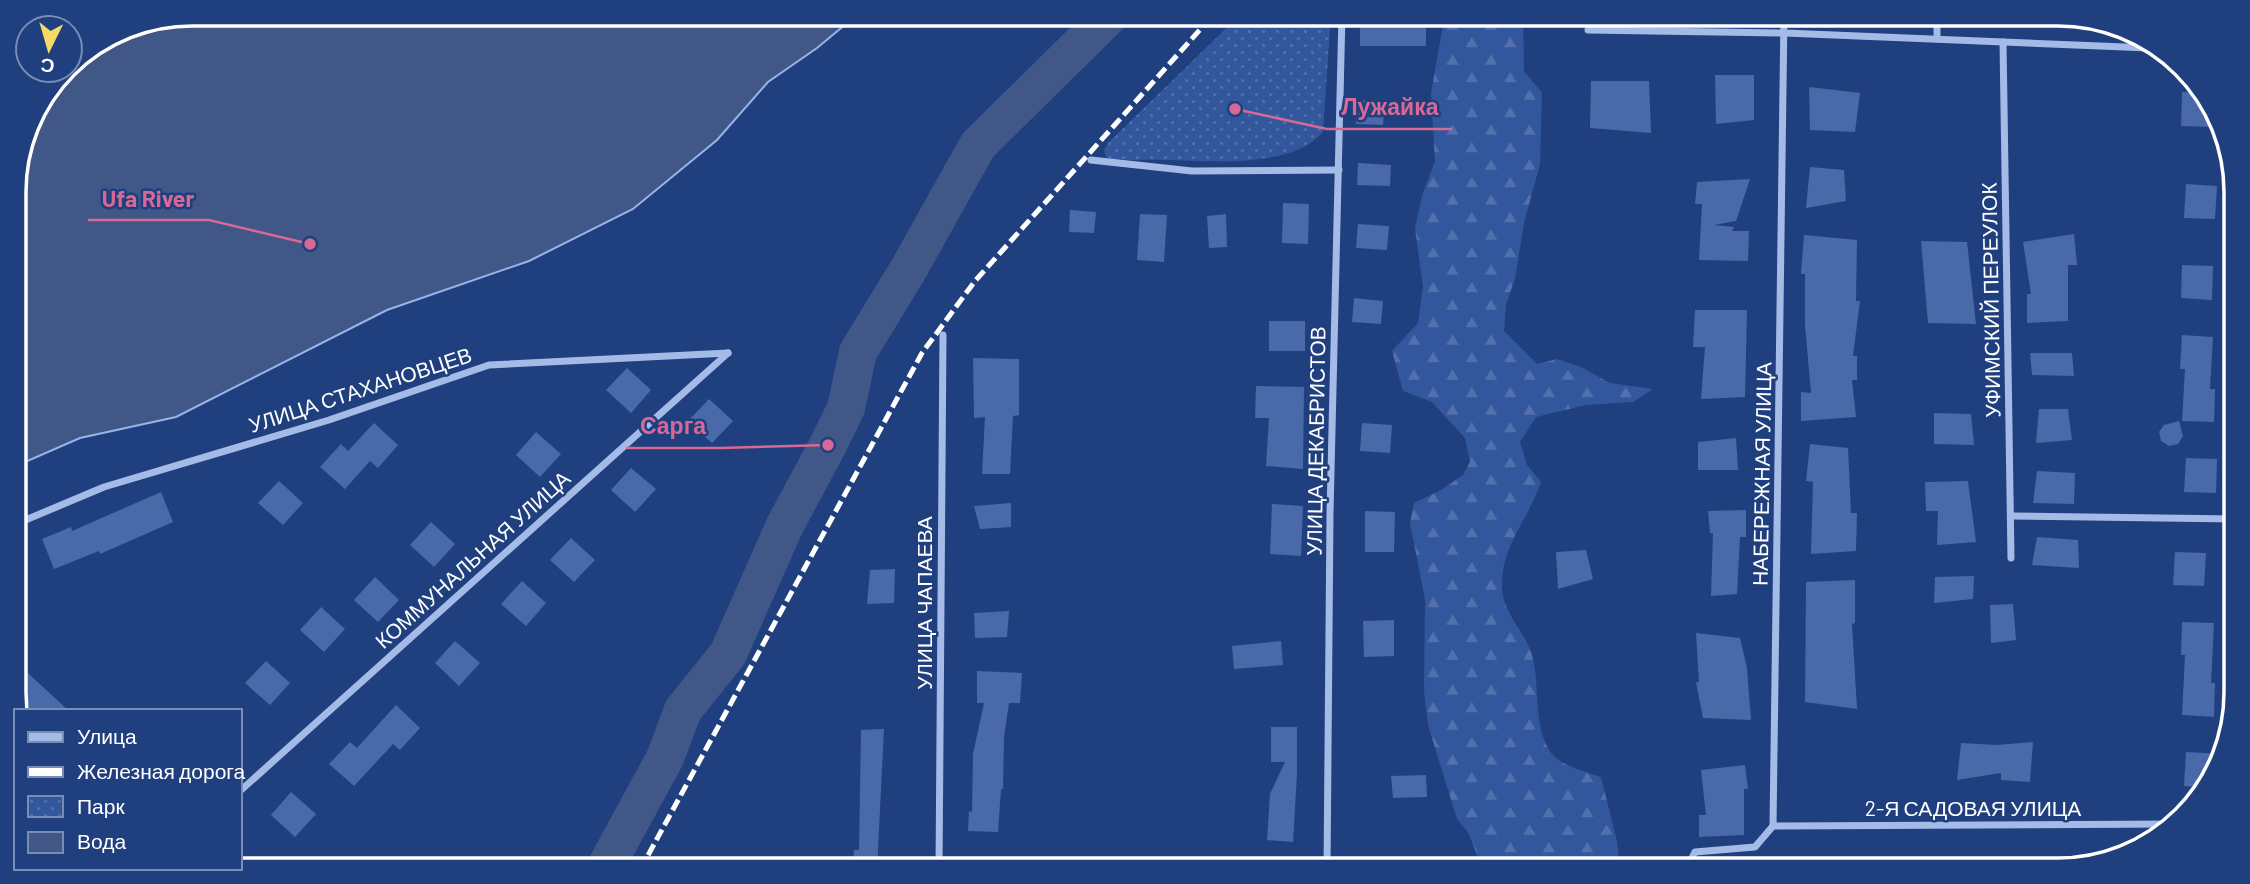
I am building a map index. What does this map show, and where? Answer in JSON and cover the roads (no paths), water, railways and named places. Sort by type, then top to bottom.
[{"type":"street","name":"УЛИЦА ДЕКАБРИСТОВ","points":[[1326,857],[1330,513],[1342,26]]},
{"type":"street","name":"НАБЕРЕЖНАЯ УЛИЦА","points":[[1773,826],[1785,26]]},
{"type":"street","points":[[1937,26],[1937,39]]},
{"type":"street","points":[[1588,30],[1785,33],[2139,48]]},
{"type":"street","name":"УФИМСКИЙ ПЕРЕУЛОК","points":[[2003,42],[2011,558]]},
{"type":"street","points":[[1091,160],[1192,171],[1339,170]]},
{"type":"street","name":"УЛИЦА ЧАПАЕВА","points":[[939,858],[943,335]]},
{"type":"street","name":"УЛИЦА СТАХАНОВЦЕВ","points":[[26,520],[104,487],[329,420],[489,365],[729,353]]},
{"type":"street","name":"КОММУНАЛЬНАЯ УЛИЦА","points":[[242,789],[729,353]]},
{"type":"street","points":[[2012,516],[2224,519]]},
{"type":"street","name":"2-Я САДОВАЯ УЛИЦА","points":[[1773,826],[2157,824]]},
{"type":"street","points":[[1692,857],[1695,852],[1755,847],[1773,826]]},
{"type":"water","points":[[193,26],[844,26],[768,82],[717,140],[633,209],[529,261],[387,310],[176,417],[80,438],[26,461],[29,160],[39,129],[54,100],[67,84],[84,84],[84,67],[100,54],[139,35],[160,29]]},
{"type":"waterway","points":[[611,858],[665,758],[683,710],[728,654],[785,525],[846,408],[858,352],[908,270],[978,145],[1099,26]]},
{"type":"railway","points":[[647,858],[922,353],[975,281],[1203,26]]},
{"type":"place","name":"Лужайка","points":[[1235,109]]},
{"type":"place","name":"Ufa River","points":[[310,244]]},
{"type":"place","name":"Сарга","points":[[828,445]]}]
